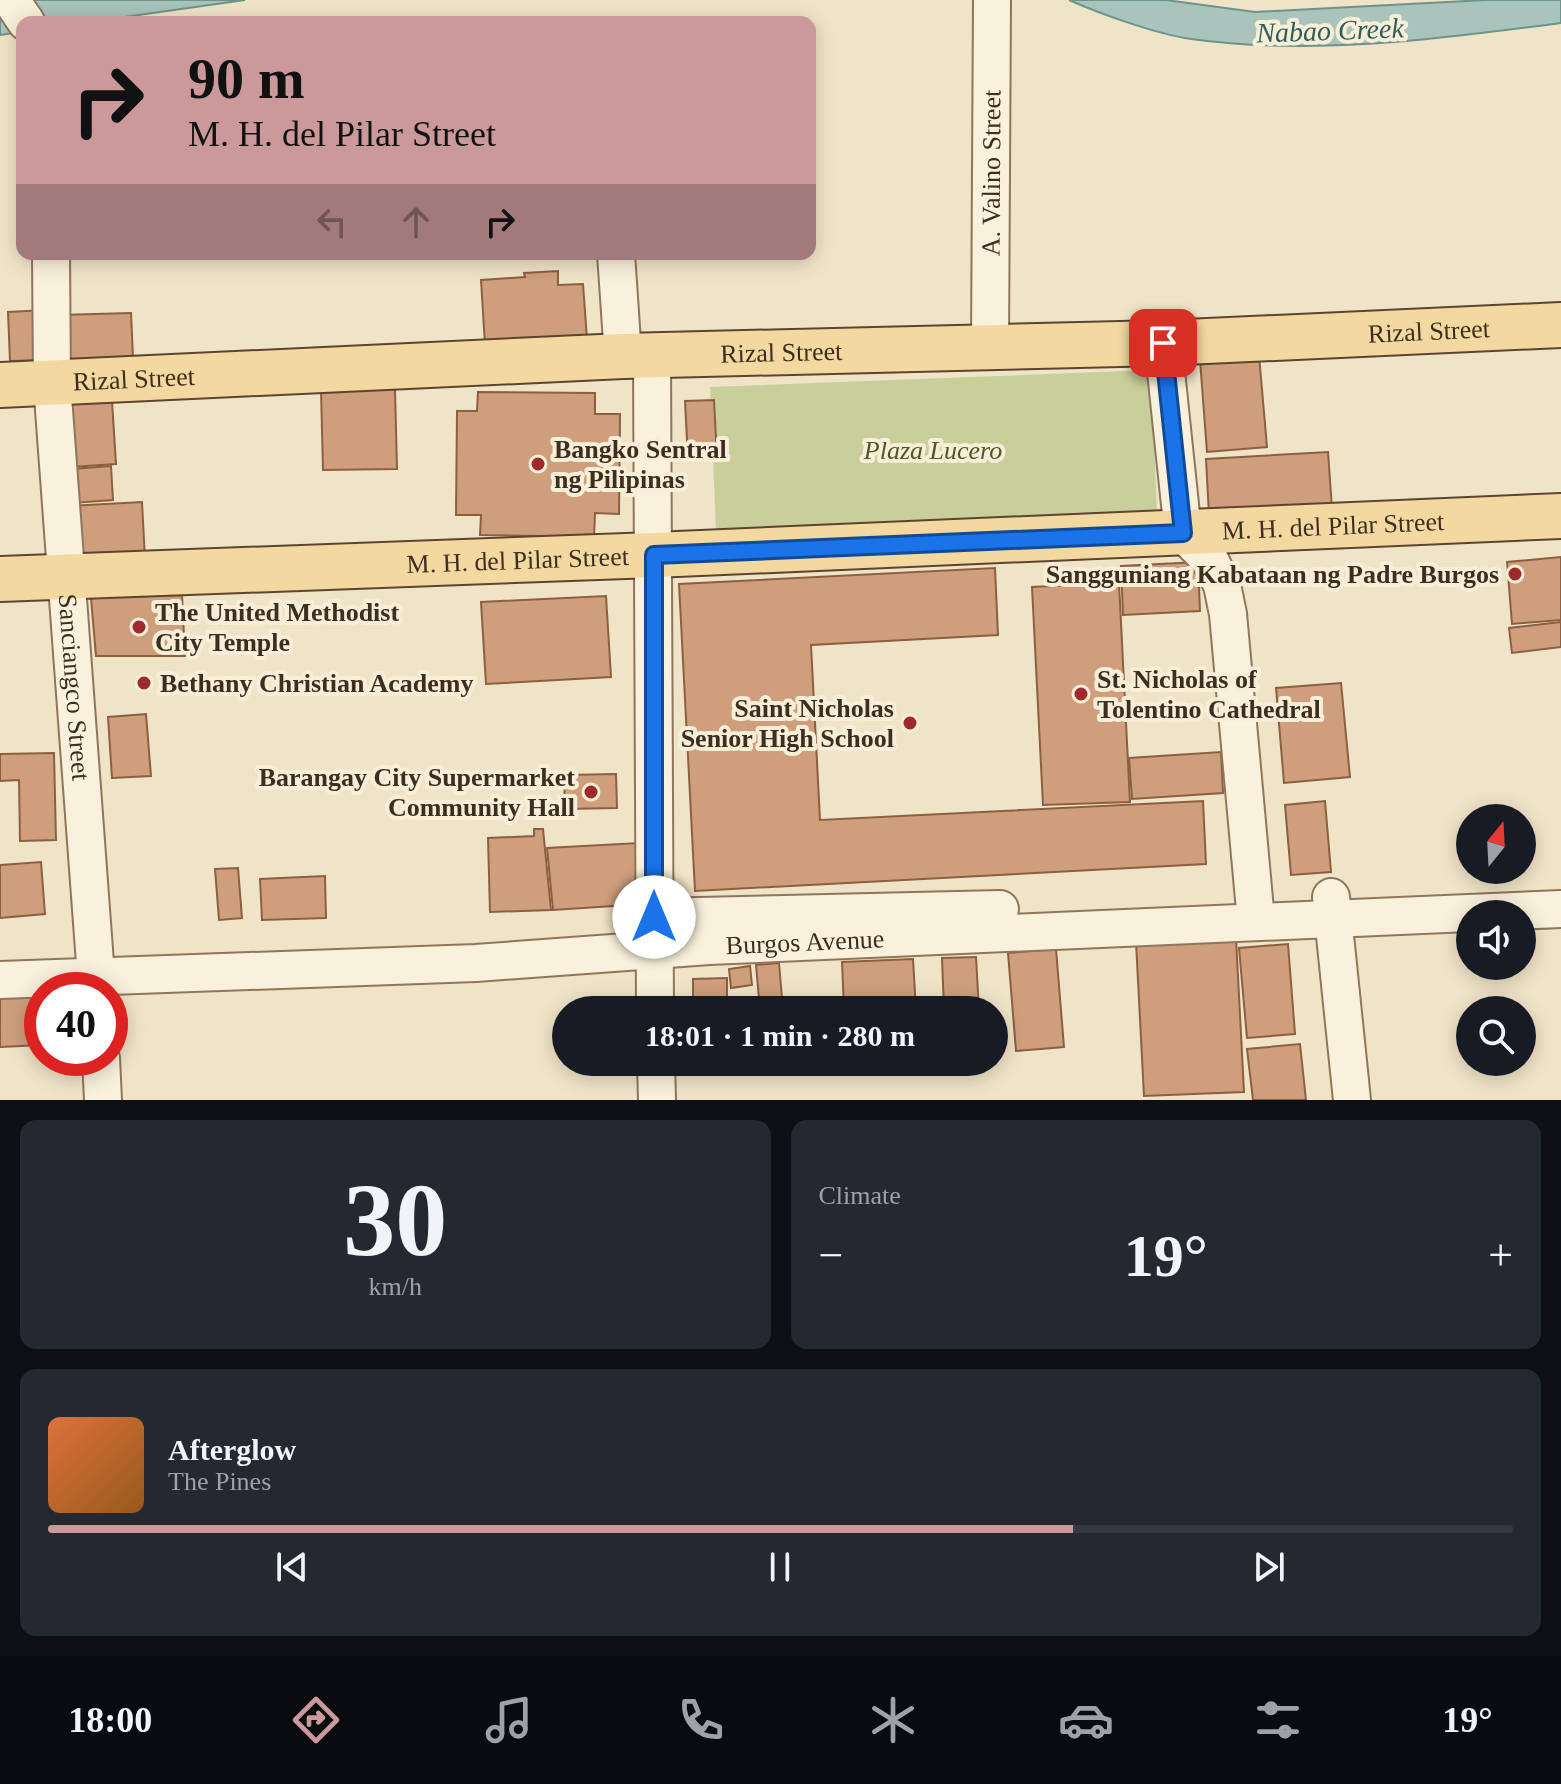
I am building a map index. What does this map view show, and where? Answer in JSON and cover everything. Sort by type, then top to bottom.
[{"type":"main road","name":"Rizal Street","points":[[0,385],[638,357],[1163,343],[1561,325]]},
{"type":"main road","name":"M. H. del Pilar Street","points":[[0,579],[1561,516]]},
{"type":"street","name":"A. Valino Street","points":[[990,347],[992,0]]},
{"type":"street","name":"Sanciangco Street","points":[[51,260],[52,383],[95,972]]},
{"type":"street","points":[[617,260],[638,357],[654,555],[655,996]]},
{"type":"street","points":[[1163,343],[1183,533],[1210,560],[1222,585],[1228,614],[1255,912]]},
{"type":"street","name":"Burgos Avenue","points":[[128,981],[476,963],[654,934],[709,946],[1332,908],[1561,885]]},
{"type":"street","points":[[1332,908],[1352,1100]]},
{"type":"street","name":"Burgos Avenue","points":[[1332,908],[1561,909]]},
{"type":"street","name":"Burgos Avenue","points":[[0,980],[24,981]]},
{"type":"street","points":[[102,1076],[103,1100]]},
{"type":"street","points":[[656,1076],[657,1100]]},
{"type":"green space","name":"Plaza Lucero","points":[[1151,370],[1157,513],[716,530],[710,387]]},
{"type":"water","points":[[0,0],[245,0],[132,16],[16,16],[16,33],[0,35]]},
{"type":"water","name":"Nabao Creek","points":[[1069,0],[1166,0],[1255,12],[1485,0],[1561,0],[1561,23],[1469,35],[1330,46],[1237,44],[1162,33]]},
{"type":"building","points":[[558,271],[558,285],[583,284],[587,339],[485,345],[481,280]]},
{"type":"building","points":[[46,310],[49,360],[10,361],[8,312]]},
{"type":"building","points":[[131,313],[133,358],[59,361],[58,315]]},
{"type":"building","points":[[1259,355],[1267,447],[1207,452],[1200,360]]},
{"type":"building","points":[[395,389],[397,469],[323,470],[321,390]]},
{"type":"building","name":"Bangko Sentral ng Pilipinas","points":[[478,392],[595,393],[595,414],[620,414],[619,514],[595,513],[594,537],[480,535],[481,515],[456,515],[457,411],[477,411]]},
{"type":"building","points":[[714,400],[717,458],[688,460],[685,401]]},
{"type":"building","points":[[112,401],[116,464],[71,467],[67,403]]},
{"type":"building","points":[[1328,452],[1332,508],[1209,515],[1206,459]]},
{"type":"building","points":[[111,466],[113,500],[73,503],[71,469]]},
{"type":"building","points":[[142,502],[145,559],[72,562],[69,506]]},
{"type":"building","points":[[1561,557],[1561,620],[1512,624],[1507,562]]},
{"type":"building","points":[[1198,562],[1200,611],[1123,615],[1121,566]]},
{"type":"building","points":[[995,568],[998,635],[811,645],[820,820],[1203,801],[1206,864],[695,891],[679,584]]},
{"type":"building","name":"St. Nicholas of Tolentino Cathedral","points":[[1119,583],[1130,802],[1043,805],[1032,587]]},
{"type":"building","name":"The United Methodist City Temple","points":[[182,595],[185,656],[96,656],[91,598]]},
{"type":"building","points":[[606,596],[611,677],[486,684],[481,602]]},
{"type":"building","points":[[1561,622],[1561,647],[1512,653],[1509,628]]},
{"type":"building","points":[[1341,683],[1350,777],[1284,783],[1276,688]]},
{"type":"building","points":[[146,714],[151,776],[112,778],[108,717]]},
{"type":"building","points":[[1221,752],[1223,793],[1132,799],[1129,758]]},
{"type":"building","points":[[54,753],[56,840],[20,841],[19,780],[0,781],[0,754]]},
{"type":"building","name":"Barangay City Supermarket Community Hall","points":[[616,774],[617,808],[564,809],[565,775]]},
{"type":"building","points":[[1325,801],[1331,872],[1291,875],[1285,805]]},
{"type":"building","points":[[534,829],[543,829],[551,910],[490,912],[488,838],[534,836]]},
{"type":"building","points":[[639,843],[644,904],[553,910],[547,848]]},
{"type":"building","points":[[41,862],[45,914],[0,918],[0,865]]},
{"type":"building","points":[[238,868],[242,918],[219,920],[215,869]]},
{"type":"building","points":[[325,876],[326,918],[262,920],[260,879]]},
{"type":"building","points":[[1236,938],[1244,1092],[1144,1096],[1136,942]]},
{"type":"building","points":[[1288,944],[1295,1034],[1247,1038],[1239,948]]},
{"type":"building","points":[[1056,949],[1064,1047],[1016,1051],[1008,953]]},
{"type":"building","points":[[976,957],[978,996],[943,996],[942,958]]},
{"type":"building","points":[[913,959],[915,996],[843,996],[842,962]]},
{"type":"building","points":[[779,963],[782,996],[759,996],[756,965]]},
{"type":"building","points":[[750,966],[752,985],[731,988],[729,969]]},
{"type":"building","points":[[727,978],[727,996],[693,996],[693,979]]},
{"type":"building","points":[[0,986],[24,988],[24,1046],[0,1047]]},
{"type":"building","points":[[1300,1044],[1306,1100],[1253,1100],[1247,1049]]},
{"type":"place","name":"Bangko Sentral ng Pilipinas","points":[[538,464]]},
{"type":"place","name":"Sangguniang Kabataan ng Padre Burgos","points":[[1515,574]]},
{"type":"place","name":"The United Methodist City Temple","points":[[139,627]]},
{"type":"place","name":"Bethany Christian Academy","points":[[144,683]]},
{"type":"place","name":"St. Nicholas of Tolentino Cathedral","points":[[1081,694]]},
{"type":"place","name":"Saint Nicholas Senior High School","points":[[910,723]]},
{"type":"place","name":"Barangay City Supermarket Community Hall","points":[[591,792]]},
{"type":"route","points":[[654,917],[654,555],[1183,533],[1163,343]]}]
